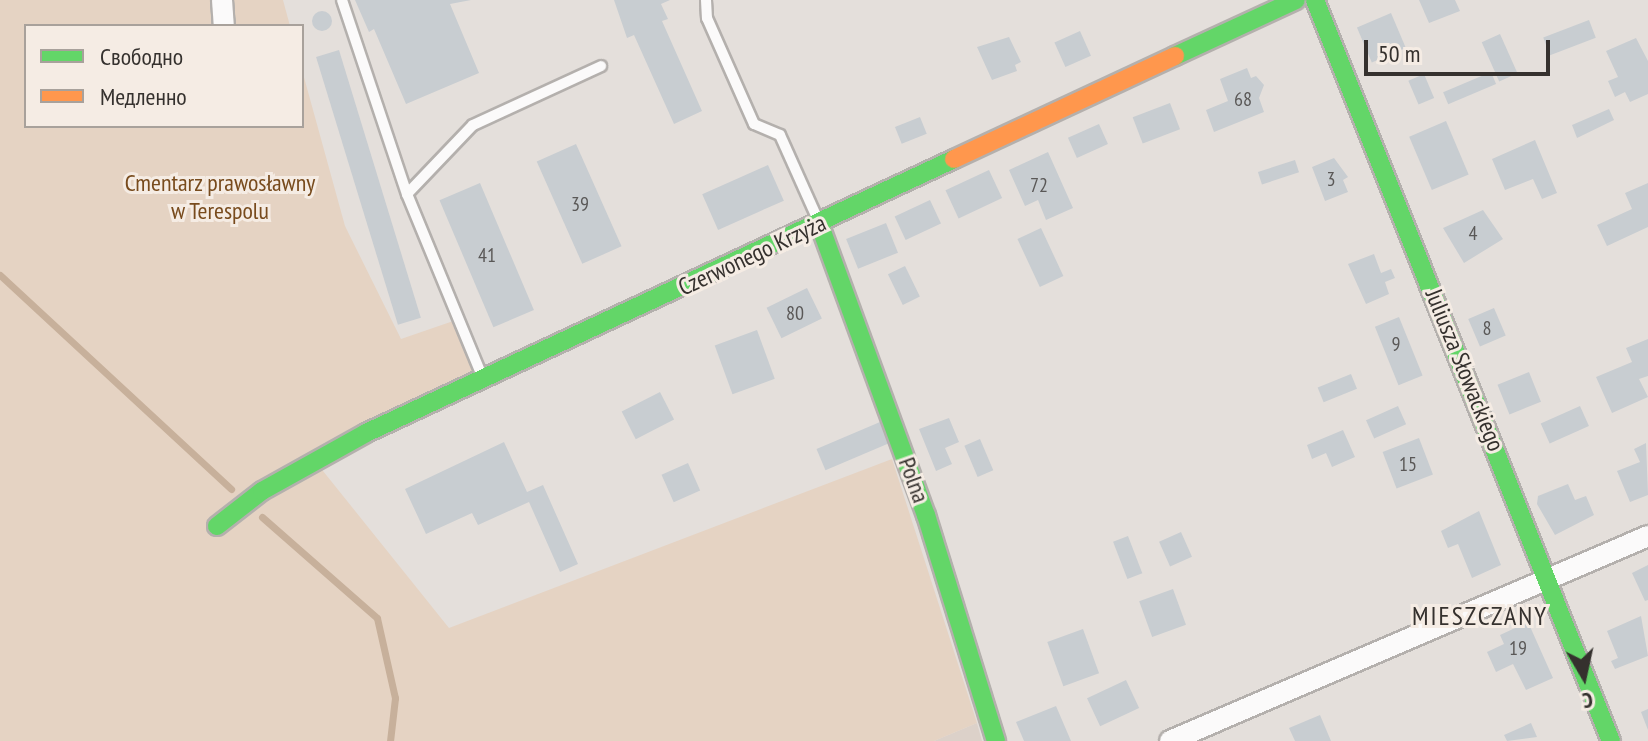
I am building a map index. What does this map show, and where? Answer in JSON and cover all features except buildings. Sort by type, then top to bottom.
[{"type":"street","points":[[222,0],[224,24]]},
{"type":"street","name":"Czerwonego Krzyża","points":[[217,526],[262,491],[366,433],[484,381],[1296,0]]},
{"type":"street","name":"Juliusza Słowackiego","points":[[1315,0],[1549,578],[1611,741]]},
{"type":"street","name":"Polna","points":[[819,223],[926,515],[996,741]]},
{"type":"street","points":[[1170,741],[1648,536]]},
{"type":"lane","points":[[342,0],[407,194],[484,381]]},
{"type":"lane","points":[[706,0],[707,18],[754,124],[780,135],[819,223]]},
{"type":"lane","points":[[407,194],[473,125],[601,66]]},
{"type":"shaded area","points":[[977,723],[982,741],[934,741]]},
{"type":"green space","name":"Cmentarz prawosławny w Terespolu","points":[[0,0],[283,0],[289,24],[24,24],[24,128],[304,128],[304,77],[345,226],[401,339],[462,318],[481,371],[311,456],[449,628],[892,459],[977,723],[934,741],[0,741]]},
{"type":"waterway","points":[[0,275],[231,489]]},
{"type":"waterway","points":[[262,517],[377,618],[395,698],[390,741]]},
{"type":"traffic: fast","points":[[1175,56],[1296,0]]},
{"type":"traffic: fast","points":[[1315,0],[1611,741]]},
{"type":"traffic: fast","points":[[217,526],[262,491],[366,433],[954,159]]},
{"type":"traffic: fast","points":[[819,223],[926,515],[996,741]]},
{"type":"traffic: slow","points":[[954,159],[1175,56]]},
{"type":"district","name":"MIESZCZANY","points":[[1480,616]]}]
